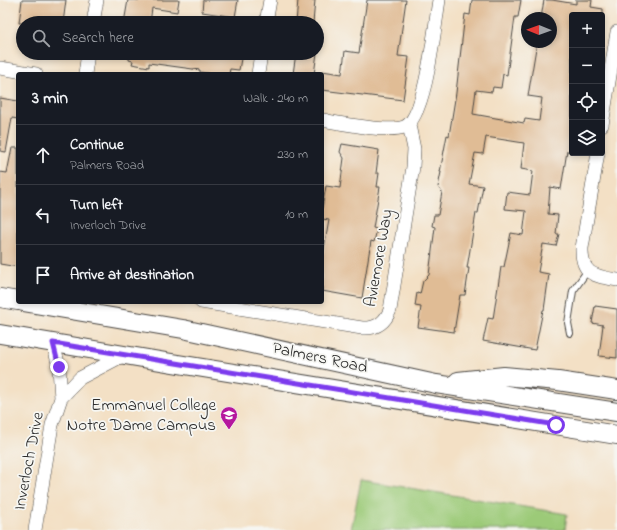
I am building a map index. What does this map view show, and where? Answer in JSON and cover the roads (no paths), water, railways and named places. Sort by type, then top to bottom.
[{"type":"main road","points":[[0,298],[16,301]]},
{"type":"main road","name":"Palmers Road","points":[[35,304],[183,329],[436,384],[617,412]]},
{"type":"main road","name":"Palmers Road","points":[[0,334],[617,434]]},
{"type":"main road","points":[[436,384],[504,376],[558,381],[617,390]]},
{"type":"street","points":[[94,16],[96,0]]},
{"type":"street","points":[[267,16],[270,0]]},
{"type":"street","points":[[324,120],[364,127],[400,136],[410,129],[424,91],[439,0]]},
{"type":"street","points":[[604,120],[611,104],[617,32]]},
{"type":"street","points":[[85,72],[87,60]]},
{"type":"street","points":[[258,72],[260,60]]},
{"type":"street","points":[[0,68],[24,72]]},
{"type":"street","name":"Aviemore Way","points":[[213,304],[362,328],[379,326],[388,316],[392,301],[413,167],[414,149],[410,129]]},
{"type":"street","points":[[597,156],[582,248],[582,261],[588,270],[593,274],[617,280]]},
{"type":"street","name":"Inverloch Drive","points":[[35,530],[52,425],[61,398],[59,367],[53,343]]},
{"type":"street","name":"Inverloch Drive","points":[[61,398],[80,378],[124,355]]},
{"type":"lane","points":[[570,333],[568,323],[573,291],[588,270]]},
{"type":"place","name":"Emmanuel College Notre Dame Campus","points":[[229,430]]}]
